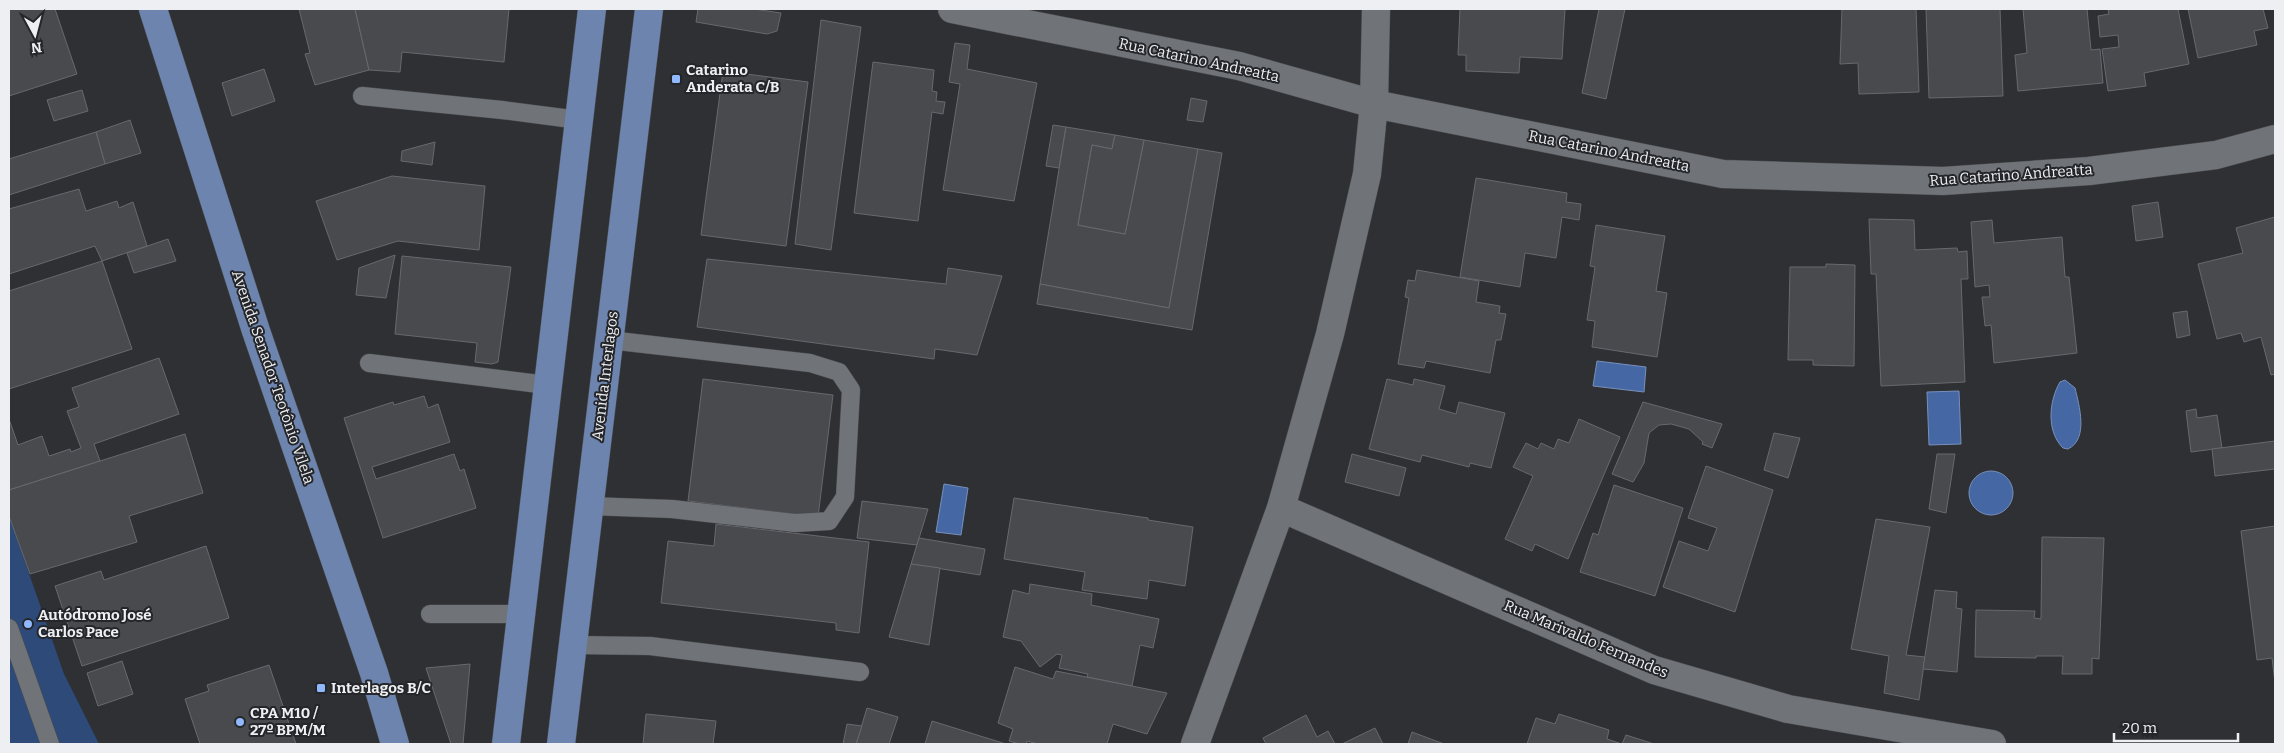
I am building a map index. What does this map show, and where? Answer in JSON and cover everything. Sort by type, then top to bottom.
[{"type":"main road","name":"Avenida Senador Teotônio Vilela","points":[[153,9],[256,331],[374,673],[395,744]]},
{"type":"main road","points":[[506,744],[592,9]]},
{"type":"main road","name":"Avenida Interlagos","points":[[561,744],[649,9]]},
{"type":"street","name":"Rua Catarino Andreatta","points":[[952,9],[1239,66],[1374,104],[1723,174],[1942,182],[2089,171],[2216,155],[2275,139]]},
{"type":"street","points":[[1195,744],[1281,508],[1330,334],[1367,174],[1374,104],[1376,9]]},
{"type":"street","name":"Rua Marivaldo Fernandes","points":[[1281,508],[1654,670],[1788,709],[1992,744]]},
{"type":"lane","points":[[362,96],[579,120]]},
{"type":"lane","points":[[589,506],[672,509],[795,523],[829,521],[844,497],[851,390],[839,372],[810,363],[609,340]]},
{"type":"lane","points":[[369,363],[547,385]]},
{"type":"lane","points":[[430,614],[521,614]]},
{"type":"lane","points":[[9,628],[50,744]]},
{"type":"lane","points":[[573,645],[650,646],[860,672]]},
{"type":"shaded area","points":[[1597,361],[1646,367],[1644,392],[1593,386]]},
{"type":"shaded area","points":[[2065,380],[2075,388],[2081,421],[2079,438],[2068,449],[2063,448],[2058,441],[2054,433],[2051,416],[2056,390],[2060,382]]},
{"type":"shaded area","points":[[1959,391],[1961,444],[1929,445],[1927,392]]},
{"type":"shaded area","points":[[1995,471],[2007,477],[2012,484],[2012,502],[2007,509],[2000,514],[1987,515],[1979,512],[1972,505],[1969,489],[1972,481],[1979,474]]},
{"type":"shaded area","points":[[944,484],[968,488],[961,535],[936,532]]},
{"type":"shaded area","name":"Autódromo José Carlos Pace","points":[[9,516],[64,674],[99,744],[9,744]]},
{"type":"building","points":[[9,9],[55,9],[77,74],[9,96]]},
{"type":"building","points":[[299,9],[355,9],[369,70],[315,85],[305,54],[310,53]]},
{"type":"building","points":[[355,9],[509,9],[504,62],[402,52],[400,72],[369,70]]},
{"type":"building","points":[[698,9],[754,9],[781,13],[777,31],[767,34],[696,22]]},
{"type":"building","points":[[1460,9],[1565,9],[1562,59],[1520,57],[1519,73],[1466,71],[1466,55],[1458,55]]},
{"type":"building","points":[[1599,9],[1625,9],[1606,99],[1582,93]]},
{"type":"building","points":[[1842,9],[1916,9],[1919,92],[1859,94],[1858,63],[1840,64]]},
{"type":"building","points":[[1926,9],[2000,9],[2003,96],[1929,98]]},
{"type":"building","points":[[2023,9],[2087,9],[2091,50],[2100,49],[2103,83],[2018,91],[2015,55],[2027,53]]},
{"type":"building","points":[[2108,9],[2178,9],[2189,64],[2144,73],[2146,86],[2108,91],[2102,49],[2119,47],[2118,35],[2100,37],[2098,16],[2109,14]]},
{"type":"building","points":[[2188,9],[2263,9],[2268,28],[2254,31],[2257,45],[2198,58]]},
{"type":"building","points":[[821,20],[861,27],[831,250],[795,244]]},
{"type":"building","points":[[955,43],[970,45],[967,69],[1037,83],[1014,201],[943,190],[960,84],[949,82]]},
{"type":"building","points":[[873,62],[934,70],[932,91],[937,92],[936,101],[945,102],[943,114],[932,112],[918,221],[854,213]]},
{"type":"building","points":[[264,69],[275,101],[232,116],[222,83]]},
{"type":"building","points":[[723,71],[808,82],[786,246],[701,235]]},
{"type":"building","points":[[82,90],[88,111],[54,121],[47,100]]},
{"type":"building","points":[[1191,98],[1207,101],[1203,122],[1187,120]]},
{"type":"building","points":[[130,120],[141,153],[105,164],[96,132]]},
{"type":"building","points":[[1053,125],[1066,127],[1059,168],[1046,166]]},
{"type":"building","points":[[1066,127],[1115,135],[1112,149],[1092,145],[1078,225],[1125,234],[1144,140],[1198,149],[1169,308],[1040,284]]},
{"type":"building","points":[[96,132],[105,164],[9,195],[9,159]]},
{"type":"building","points":[[1115,135],[1144,140],[1125,234],[1078,225],[1092,145],[1112,149]]},
{"type":"building","points":[[435,142],[432,165],[401,161],[402,151]]},
{"type":"building","points":[[1198,149],[1222,153],[1192,330],[1037,304],[1040,284],[1169,308]]},
{"type":"building","points":[[392,176],[485,186],[479,250],[398,241],[337,260],[316,201]]},
{"type":"building","points":[[1476,178],[1567,193],[1566,202],[1581,204],[1579,220],[1562,217],[1556,258],[1525,253],[1520,287],[1460,277]]},
{"type":"building","points":[[79,189],[86,211],[117,201],[119,208],[133,202],[147,246],[102,261],[95,246],[9,274],[9,209]]},
{"type":"building","points":[[2158,202],[2163,237],[2136,241],[2132,206]]},
{"type":"building","points":[[2275,217],[2275,374],[2271,375],[2261,337],[2244,342],[2241,333],[2217,339],[2198,264],[2243,253],[2236,228]]},
{"type":"building","points":[[1869,219],[1914,220],[1915,250],[1957,248],[1958,252],[1967,251],[1968,279],[1961,279],[1965,382],[1881,386],[1876,274],[1871,274]]},
{"type":"building","points":[[1992,220],[1994,243],[2062,237],[2065,277],[2069,277],[2077,353],[1994,363],[1991,325],[1985,326],[1982,297],[1990,297],[1989,285],[1975,287],[1971,222]]},
{"type":"building","points":[[1596,225],[1665,236],[1656,291],[1667,293],[1657,357],[1592,347],[1595,321],[1587,320],[1595,267],[1590,266]]},
{"type":"building","points":[[168,239],[176,261],[134,273],[127,253]]},
{"type":"building","points":[[395,255],[386,298],[356,295],[359,268]]},
{"type":"building","points":[[402,256],[511,267],[498,362],[492,364],[475,362],[477,343],[395,334]]},
{"type":"building","points":[[707,259],[946,284],[948,268],[1002,276],[977,355],[935,349],[934,359],[697,327]]},
{"type":"building","points":[[102,261],[132,349],[9,389],[9,291]]},
{"type":"building","points":[[1826,264],[1855,265],[1854,366],[1813,365],[1813,360],[1788,360],[1790,267],[1826,267]]},
{"type":"building","points":[[1417,270],[1479,281],[1476,302],[1500,306],[1499,313],[1506,314],[1501,340],[1496,340],[1490,373],[1426,361],[1424,368],[1398,364],[1409,298],[1405,297],[1408,280],[1415,281]]},
{"type":"building","points":[[2187,311],[2190,335],[2177,338],[2173,313]]},
{"type":"building","points":[[159,358],[179,414],[94,444],[100,461],[9,490],[9,419],[18,445],[42,436],[49,456],[70,449],[71,452],[81,448],[67,411],[79,407],[72,388]]},
{"type":"building","points":[[703,379],[833,395],[818,517],[688,501]]},
{"type":"building","points":[[1387,379],[1413,385],[1414,379],[1445,386],[1439,409],[1456,414],[1459,402],[1505,413],[1491,468],[1470,463],[1469,467],[1422,455],[1420,462],[1369,449]]},
{"type":"building","points":[[424,396],[428,408],[438,404],[450,442],[372,467],[376,479],[454,454],[460,471],[464,469],[476,508],[383,538],[344,418],[393,402],[394,405]]},
{"type":"building","points":[[1643,402],[1722,424],[1712,448],[1702,444],[1703,442],[1689,429],[1671,424],[1659,425],[1649,433],[1644,463],[1633,482],[1612,474]]},
{"type":"building","points":[[2196,409],[2197,418],[2217,415],[2222,448],[2191,452],[2186,411]]},
{"type":"building","points":[[1579,419],[1620,437],[1568,559],[1535,544],[1532,551],[1505,539],[1533,476],[1513,467],[1526,443],[1538,449],[1541,443],[1554,449],[1558,439],[1569,443]]},
{"type":"building","points":[[1774,433],[1800,438],[1788,478],[1764,470]]},
{"type":"building","points":[[185,434],[203,493],[129,516],[137,542],[30,574],[9,516],[9,490]]},
{"type":"building","points":[[2275,441],[2275,469],[2215,476],[2212,449]]},
{"type":"building","points":[[1352,454],[1406,468],[1399,496],[1345,482]]},
{"type":"building","points":[[1937,454],[1955,454],[1946,513],[1929,509]]},
{"type":"building","points":[[1706,466],[1773,490],[1735,612],[1663,587],[1679,541],[1708,551],[1717,528],[1688,518]]},
{"type":"building","points":[[1614,485],[1683,508],[1655,596],[1580,572],[1593,533],[1598,535]]},
{"type":"building","points":[[1014,498],[1148,518],[1148,520],[1193,527],[1185,586],[1149,580],[1147,599],[1082,590],[1085,572],[1004,559]]},
{"type":"building","points":[[862,501],[928,509],[917,545],[857,538]]},
{"type":"building","points":[[1876,519],[1930,527],[1906,655],[1925,657],[1919,700],[1884,693],[1889,656],[1851,649]]},
{"type":"building","points":[[716,524],[869,542],[859,633],[836,630],[836,623],[661,603],[668,541],[714,546]]},
{"type":"building","points":[[2275,526],[2275,683],[2272,658],[2257,660],[2241,531]]},
{"type":"building","points":[[2042,537],[2104,538],[2099,659],[2092,658],[2092,674],[2062,674],[2063,656],[2036,656],[2036,658],[1975,657],[1976,610],[2035,611],[2034,618],[2041,619]]},
{"type":"building","points":[[919,538],[985,549],[980,575],[911,564]]},
{"type":"building","points":[[206,546],[229,618],[82,666],[55,586],[101,571],[104,580]]},
{"type":"building","points":[[911,564],[940,568],[929,645],[889,637]]},
{"type":"building","points":[[1030,584],[1092,594],[1091,605],[1159,619],[1153,648],[1140,645],[1132,686],[1087,677],[1088,674],[1059,668],[1062,655],[1057,654],[1040,667],[1021,641],[1003,637],[1013,590],[1029,594]]},
{"type":"building","points":[[1935,590],[1957,592],[1956,608],[1962,609],[1957,672],[1923,669]]},
{"type":"building","points":[[122,661],[133,694],[98,706],[87,673]]},
{"type":"building","points":[[470,664],[463,744],[451,744],[426,668]]},
{"type":"building","name":"CPA M10 / 27º BPM/M","points":[[269,665],[296,744],[200,744],[185,699],[209,691],[207,685]]},
{"type":"building","points":[[1015,667],[1053,679],[1056,671],[1167,693],[1147,734],[1113,724],[1107,744],[1038,744],[1027,741],[1026,744],[1020,744],[1009,741],[1013,729],[998,723]]},
{"type":"building","points":[[867,708],[898,717],[889,744],[856,744]]},
{"type":"building","points":[[646,714],[716,721],[713,744],[643,744]]},
{"type":"building","points":[[1559,714],[1609,730],[1607,739],[1622,744],[1527,744],[1536,718],[1555,724]]},
{"type":"building","points":[[1306,715],[1317,737],[1328,731],[1335,744],[1266,744],[1263,738]]},
{"type":"building","points":[[932,721],[1006,744],[925,744]]},
{"type":"building","points":[[847,724],[862,726],[856,744],[843,744]]},
{"type":"building","points":[[1375,728],[1383,744],[1342,744]]},
{"type":"building","points":[[1412,732],[1444,744],[1408,744]]},
{"type":"building","points":[[1626,735],[1654,744],[1622,744]]},
{"type":"place","name":"Catarino Anderata C/B","points":[[676,79]]},
{"type":"place","name":"Autódromo José Carlos Pace","points":[[28,624]]},
{"type":"place","name":"Interlagos B/C","points":[[321,688]]},
{"type":"place","name":"CPA M10 / 27º BPM/M","points":[[240,722]]}]
